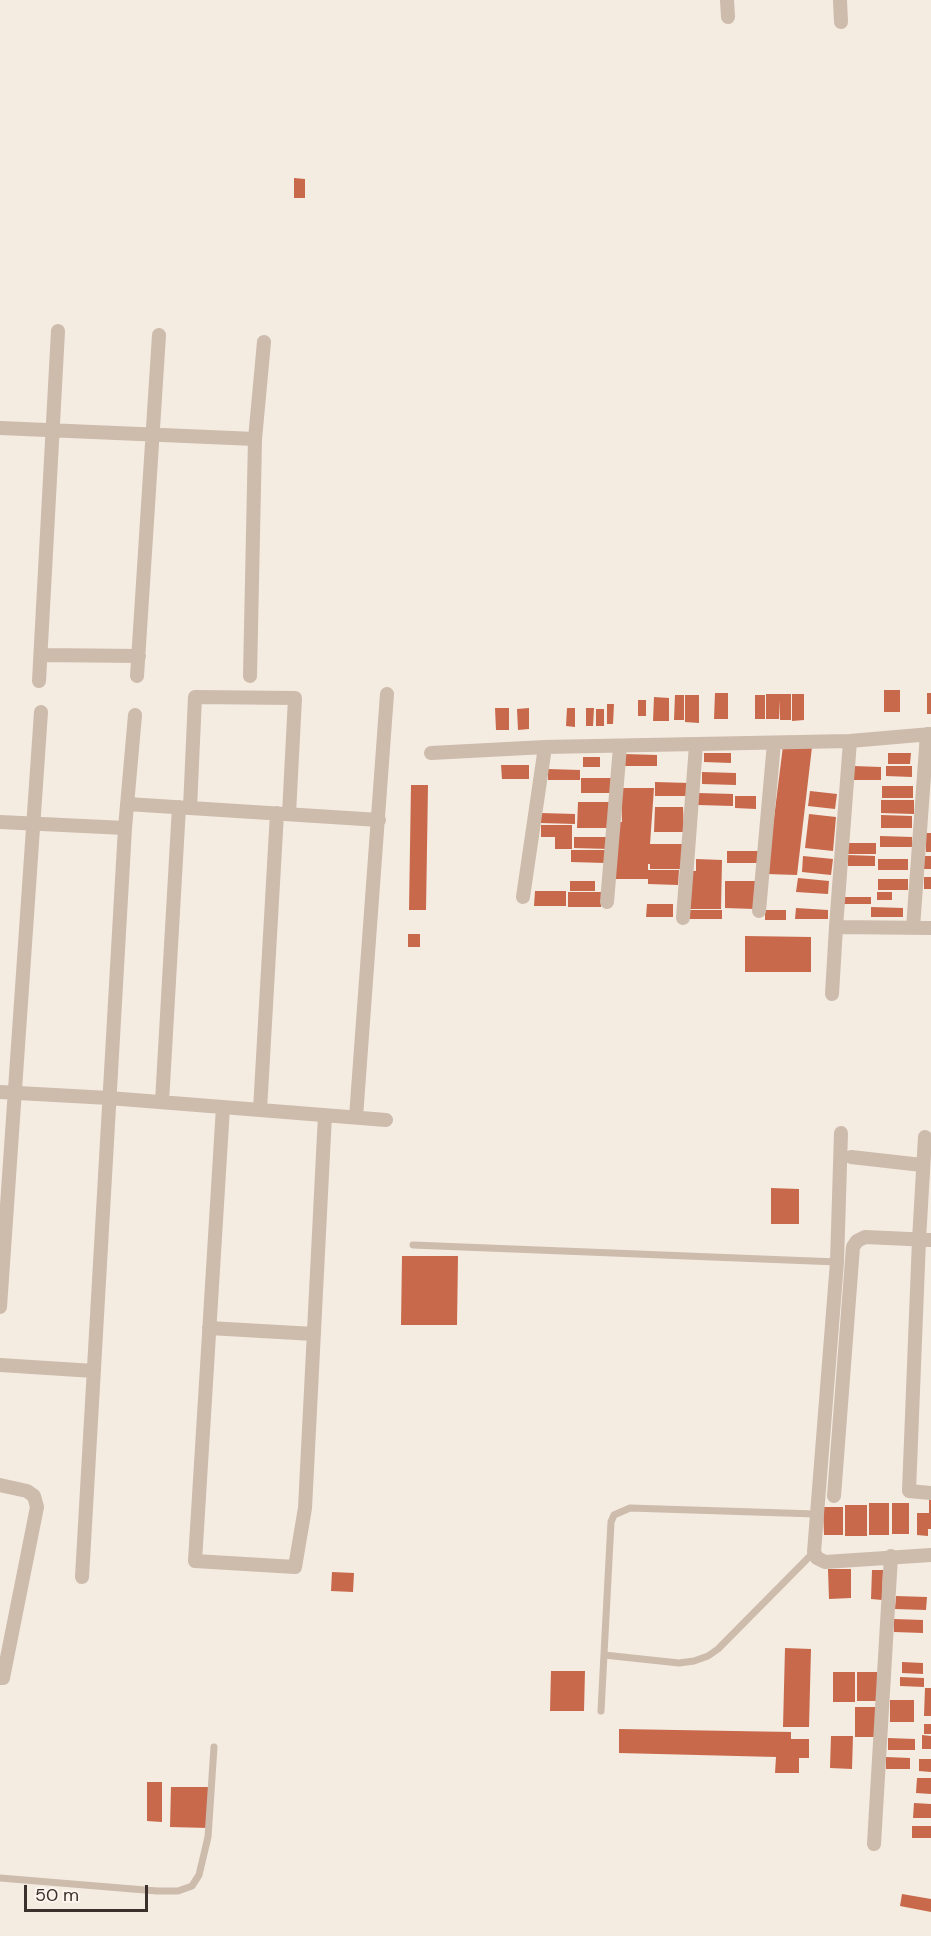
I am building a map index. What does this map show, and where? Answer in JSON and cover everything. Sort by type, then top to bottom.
[{"type":"street","points":[[727,0],[728,17]]},
{"type":"street","points":[[840,0],[841,22]]},
{"type":"street","points":[[39,681],[58,332]]},
{"type":"street","points":[[137,676],[159,335]]},
{"type":"street","points":[[250,676],[255,438],[264,342]]},
{"type":"street","points":[[0,428],[255,438]]},
{"type":"street","points":[[41,655],[139,657]]},
{"type":"street","points":[[356,1117],[387,694]]},
{"type":"street","points":[[162,1102],[195,697],[295,698],[283,814],[260,1110]]},
{"type":"street","points":[[0,1307],[42,712]]},
{"type":"street","points":[[82,1577],[125,828],[135,715]]},
{"type":"street","points":[[431,753],[545,747],[850,741],[929,734],[913,928]]},
{"type":"street","points":[[832,994],[850,741]]},
{"type":"street","points":[[759,911],[774,743]]},
{"type":"street","points":[[683,918],[696,745]]},
{"type":"street","points":[[523,897],[545,747]]},
{"type":"street","points":[[607,902],[620,747]]},
{"type":"street","points":[[127,804],[379,820]]},
{"type":"street","points":[[0,822],[125,828]]},
{"type":"street","points":[[837,927],[931,928]]},
{"type":"street","points":[[0,1092],[109,1098],[386,1120]]},
{"type":"street","points":[[223,1107],[195,1561],[295,1567],[305,1508],[326,1115]]},
{"type":"street","points":[[841,1133],[837,1262],[814,1552],[825,1562],[931,1555]]},
{"type":"street","points":[[926,1137],[922,1165],[925,1240],[909,1491],[931,1493]]},
{"type":"street","points":[[851,1157],[922,1165]]},
{"type":"street","points":[[834,1496],[853,1247],[857,1241],[865,1238],[925,1240]]},
{"type":"street","points":[[209,1328],[314,1334]]},
{"type":"street","points":[[0,1365],[94,1371]]},
{"type":"street","points":[[0,1485],[27,1491],[34,1496],[37,1507],[3,1678],[0,1678]]},
{"type":"street","points":[[873,1844],[891,1556]]},
{"type":"lane","points":[[413,1245],[837,1262]]},
{"type":"lane","points":[[601,1711],[611,1522],[614,1515],[630,1508],[816,1514]]},
{"type":"lane","points":[[604,1655],[679,1663],[708,1656],[718,1649],[814,1552]]},
{"type":"lane","points":[[0,1878],[157,1891],[178,1891],[192,1886],[199,1875],[208,1837],[214,1747]]},
{"type":"building","points":[[294,178],[305,179],[305,198],[294,198]]},
{"type":"building","points":[[884,690],[900,690],[900,712],[884,712]]},
{"type":"building","points":[[715,693],[728,693],[728,719],[714,719]]},
{"type":"building","points":[[927,693],[931,693],[931,714],[927,714]]},
{"type":"building","points":[[766,694],[791,694],[791,720],[780,720],[780,700],[779,719],[766,719]]},
{"type":"building","points":[[792,694],[804,694],[804,720],[792,721]]},
{"type":"building","points":[[675,695],[684,695],[684,720],[674,720]]},
{"type":"building","points":[[685,695],[699,695],[699,723],[685,722]]},
{"type":"building","points":[[755,695],[765,695],[765,719],[755,719]]},
{"type":"building","points":[[654,697],[669,698],[669,721],[653,721]]},
{"type":"building","points":[[638,700],[646,700],[646,716],[638,716]]},
{"type":"building","points":[[607,704],[614,704],[613,724],[607,724]]},
{"type":"building","points":[[495,708],[509,708],[509,730],[496,730]]},
{"type":"building","points":[[529,708],[529,729],[518,730],[517,709]]},
{"type":"building","points":[[567,708],[575,708],[575,727],[566,726]]},
{"type":"building","points":[[586,708],[594,708],[593,726],[586,726]]},
{"type":"building","points":[[596,709],[604,709],[604,726],[596,726]]},
{"type":"building","points":[[783,746],[812,747],[797,875],[767,874]]},
{"type":"building","points":[[704,753],[731,753],[731,763],[704,762]]},
{"type":"building","points":[[888,753],[911,753],[910,764],[888,764]]},
{"type":"building","points":[[624,754],[657,755],[657,766],[624,766]]},
{"type":"building","points":[[583,757],[600,757],[600,767],[583,767]]},
{"type":"building","points":[[501,765],[529,765],[529,779],[502,779]]},
{"type":"building","points":[[853,766],[881,767],[881,780],[853,780]]},
{"type":"building","points":[[886,766],[912,766],[912,777],[886,776]]},
{"type":"building","points":[[548,769],[580,770],[580,780],[548,780]]},
{"type":"building","points":[[702,772],[736,773],[736,785],[702,784]]},
{"type":"building","points":[[581,778],[613,778],[612,793],[581,793]]},
{"type":"building","points":[[655,782],[689,783],[689,796],[655,796]]},
{"type":"building","points":[[411,785],[428,785],[426,910],[409,910]]},
{"type":"building","points":[[882,786],[913,786],[913,798],[882,798]]},
{"type":"building","points":[[621,788],[654,788],[650,844],[682,844],[682,869],[650,869],[650,864],[648,864],[648,870],[679,870],[678,885],[648,884],[648,879],[614,879],[618,822],[622,822]]},
{"type":"building","points":[[810,791],[837,794],[835,809],[808,806]]},
{"type":"building","points":[[698,793],[733,794],[733,806],[698,805]]},
{"type":"building","points":[[735,796],[756,796],[756,809],[735,808]]},
{"type":"building","points":[[881,800],[914,800],[914,814],[881,813]]},
{"type":"building","points":[[578,802],[612,802],[608,828],[577,828]]},
{"type":"building","points":[[655,807],[683,807],[684,832],[654,832]]},
{"type":"building","points":[[541,813],[575,814],[575,824],[541,823]]},
{"type":"building","points":[[809,814],[836,817],[833,851],[805,848]]},
{"type":"building","points":[[881,815],[912,816],[912,828],[881,828]]},
{"type":"building","points":[[541,825],[572,825],[572,849],[555,849],[555,837],[541,837]]},
{"type":"building","points":[[926,833],[931,833],[931,852],[926,852]]},
{"type":"building","points":[[880,836],[912,837],[912,847],[880,847]]},
{"type":"building","points":[[574,837],[609,837],[609,849],[574,848]]},
{"type":"building","points":[[848,843],[876,843],[876,854],[848,854]]},
{"type":"building","points":[[571,850],[605,850],[605,863],[571,862]]},
{"type":"building","points":[[727,851],[760,851],[759,863],[727,863]]},
{"type":"building","points":[[848,855],[875,856],[875,866],[848,866]]},
{"type":"building","points":[[803,856],[833,859],[831,875],[802,872]]},
{"type":"building","points":[[924,856],[931,856],[931,869],[924,869]]},
{"type":"building","points":[[696,859],[722,860],[721,909],[689,909],[690,871],[696,871]]},
{"type":"building","points":[[878,859],[908,859],[908,870],[878,870]]},
{"type":"building","points":[[924,877],[931,877],[931,889],[924,889]]},
{"type":"building","points":[[798,878],[829,881],[828,894],[796,892]]},
{"type":"building","points":[[878,879],[908,879],[908,890],[878,890]]},
{"type":"building","points":[[570,881],[595,881],[595,891],[570,891]]},
{"type":"building","points":[[725,881],[755,881],[755,909],[725,908]]},
{"type":"building","points":[[535,891],[566,891],[566,906],[534,906]]},
{"type":"building","points":[[568,892],[601,892],[601,907],[568,907]]},
{"type":"building","points":[[877,892],[892,892],[892,900],[877,900]]},
{"type":"building","points":[[843,897],[871,897],[871,904],[843,904]]},
{"type":"building","points":[[647,904],[673,904],[673,917],[646,917]]},
{"type":"building","points":[[871,907],[903,908],[903,917],[871,917]]},
{"type":"building","points":[[796,908],[828,910],[828,919],[795,919]]},
{"type":"building","points":[[689,910],[722,910],[722,919],[689,919]]},
{"type":"building","points":[[765,910],[786,910],[786,920],[765,920]]},
{"type":"building","points":[[408,934],[420,934],[420,947],[408,947]]},
{"type":"building","points":[[745,936],[811,937],[811,972],[745,972]]},
{"type":"building","points":[[771,1188],[799,1189],[799,1224],[771,1224]]},
{"type":"building","points":[[402,1256],[458,1256],[457,1325],[401,1325]]},
{"type":"building","points":[[929,1500],[931,1500],[931,1529],[928,1529],[928,1536],[917,1535],[917,1513],[929,1513]]},
{"type":"building","points":[[869,1503],[889,1503],[889,1535],[869,1535]]},
{"type":"building","points":[[892,1503],[909,1503],[909,1534],[892,1534]]},
{"type":"building","points":[[845,1505],[867,1505],[867,1536],[845,1536]]},
{"type":"building","points":[[823,1507],[843,1507],[843,1535],[824,1535]]},
{"type":"building","points":[[828,1569],[851,1569],[851,1598],[829,1599]]},
{"type":"building","points":[[872,1570],[883,1570],[882,1600],[871,1599]]},
{"type":"building","points":[[332,1572],[354,1573],[353,1592],[331,1591]]},
{"type":"building","points":[[896,1596],[927,1597],[926,1610],[895,1609]]},
{"type":"building","points":[[894,1619],[923,1620],[923,1633],[894,1632]]},
{"type":"building","points":[[785,1648],[811,1649],[809,1727],[783,1727]]},
{"type":"building","points":[[902,1662],[923,1663],[923,1674],[902,1673]]},
{"type":"building","points":[[551,1671],[585,1671],[584,1711],[550,1711]]},
{"type":"building","points":[[833,1672],[855,1672],[855,1702],[833,1702]]},
{"type":"building","points":[[857,1672],[877,1672],[877,1701],[857,1701]]},
{"type":"building","points":[[900,1677],[924,1678],[924,1687],[900,1686]]},
{"type":"building","points":[[925,1688],[931,1688],[931,1716],[924,1716]]},
{"type":"building","points":[[890,1700],[914,1700],[914,1722],[890,1722]]},
{"type":"building","points":[[855,1707],[876,1707],[877,1737],[855,1737]]},
{"type":"building","points":[[924,1724],[931,1724],[931,1734],[924,1734]]},
{"type":"building","points":[[619,1729],[791,1732],[791,1739],[809,1739],[809,1758],[799,1758],[799,1773],[775,1773],[776,1757],[619,1753]]},
{"type":"building","points":[[922,1735],[931,1736],[931,1749],[922,1749]]},
{"type":"building","points":[[831,1736],[853,1736],[852,1769],[830,1768]]},
{"type":"building","points":[[888,1738],[915,1739],[915,1750],[888,1750]]},
{"type":"building","points":[[886,1757],[910,1758],[910,1769],[886,1769]]},
{"type":"building","points":[[919,1759],[931,1759],[931,1772],[919,1771]]},
{"type":"building","points":[[917,1778],[931,1778],[931,1794],[916,1793]]},
{"type":"building","points":[[147,1782],[162,1782],[162,1822],[147,1821]]},
{"type":"building","points":[[171,1787],[209,1787],[208,1828],[170,1827]]},
{"type":"building","points":[[914,1803],[931,1804],[931,1818],[913,1818]]},
{"type":"building","points":[[912,1826],[931,1826],[931,1838],[912,1838]]},
{"type":"building","points":[[902,1894],[931,1899],[931,1912],[900,1906]]}]
